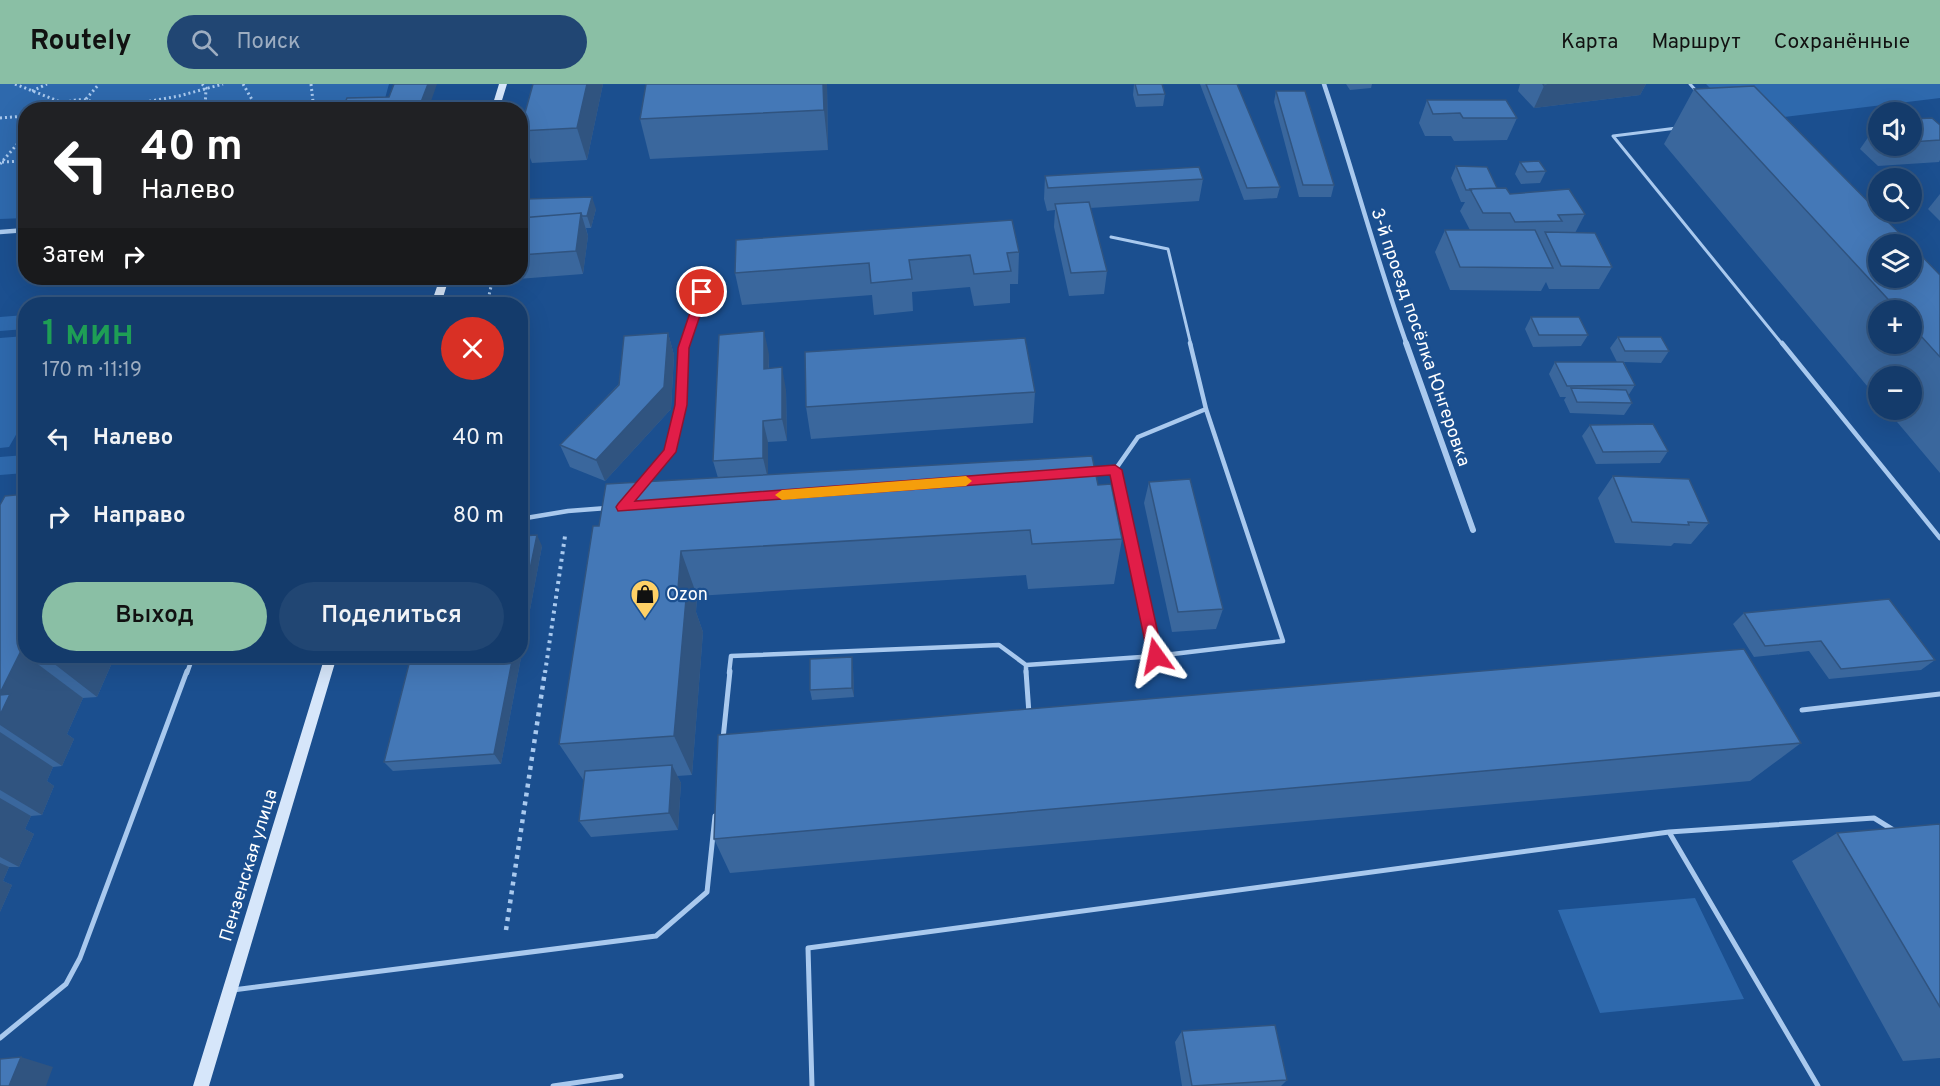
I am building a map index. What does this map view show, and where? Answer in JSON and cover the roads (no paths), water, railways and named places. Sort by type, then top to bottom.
[{"type":"street","points":[[497,102],[503,84]]},
{"type":"street","name":"3-й проезд посёлка Юнгеровка","points":[[1324,84],[1344,143],[1384,281],[1473,530]]},
{"type":"street","points":[[0,232],[18,231]]},
{"type":"street","name":"Пензенская улица","points":[[201,1086],[329,663]]},
{"type":"lane","points":[[1689,84],[1704,99]]},
{"type":"lane","points":[[1681,127],[1613,136],[1940,538]]},
{"type":"lane","points":[[723,744],[731,656],[999,645],[1026,665],[1156,656],[1283,641],[1206,409],[1168,249],[1111,237]]},
{"type":"lane","points":[[636,491],[670,452],[681,405],[683,348],[702,292]]},
{"type":"lane","points":[[1156,656],[1115,470],[1138,437],[1206,409]]},
{"type":"lane","points":[[1080,472],[1115,470]]},
{"type":"lane","points":[[528,518],[568,511],[612,508]]},
{"type":"lane","points":[[0,1038],[66,984],[80,958],[190,663]]},
{"type":"lane","points":[[1018,718],[1029,717],[1026,665]]},
{"type":"lane","points":[[1802,710],[1940,694]]},
{"type":"lane","points":[[231,990],[656,936],[707,892],[716,812]]},
{"type":"lane","points":[[812,1086],[808,948],[1669,832],[1875,819],[1903,835]]},
{"type":"lane","points":[[1669,832],[1818,1086]]},
{"type":"lane","points":[[553,1086],[621,1076]]},
{"type":"place","name":"Ozon","points":[[645,620]]}]
